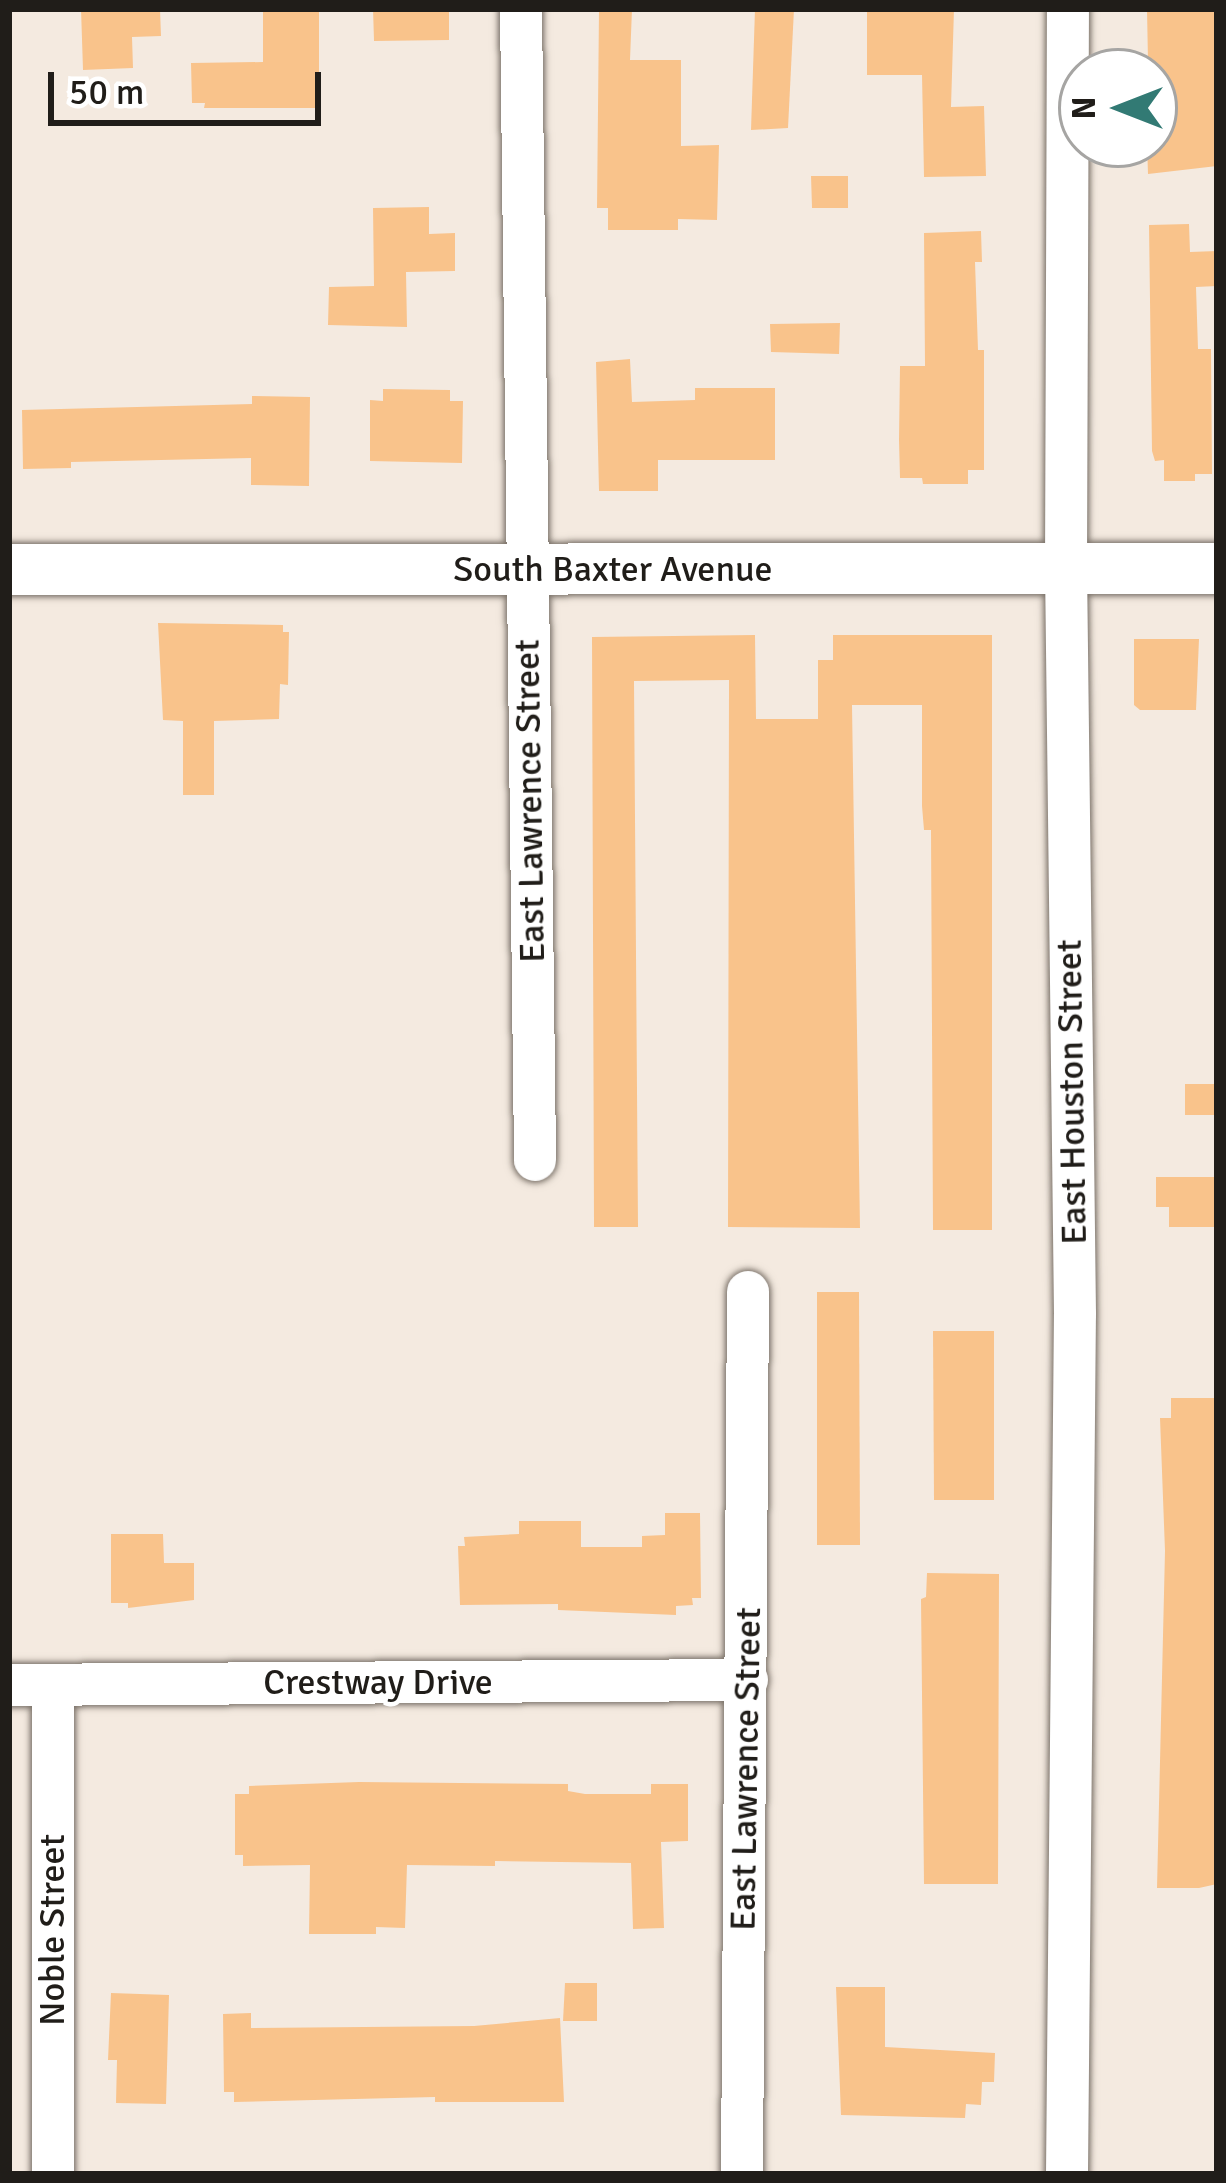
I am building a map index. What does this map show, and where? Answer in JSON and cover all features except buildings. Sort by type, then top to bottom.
[{"type":"street","name":"East Lawrence Street","points":[[520,9],[535,1160]]},
{"type":"street","name":"East Houston Street","points":[[1066,2174],[1075,1314],[1066,569],[1068,9]]},
{"type":"street","name":"South Baxter Avenue","points":[[9,569],[1217,568]]},
{"type":"street","name":"East Lawrence Street","points":[[742,2174],[748,1292]]},
{"type":"street","name":"Crestway Drive","points":[[9,1685],[747,1680]]},
{"type":"street","name":"Noble Street","points":[[52,1686],[52,2174]]}]
